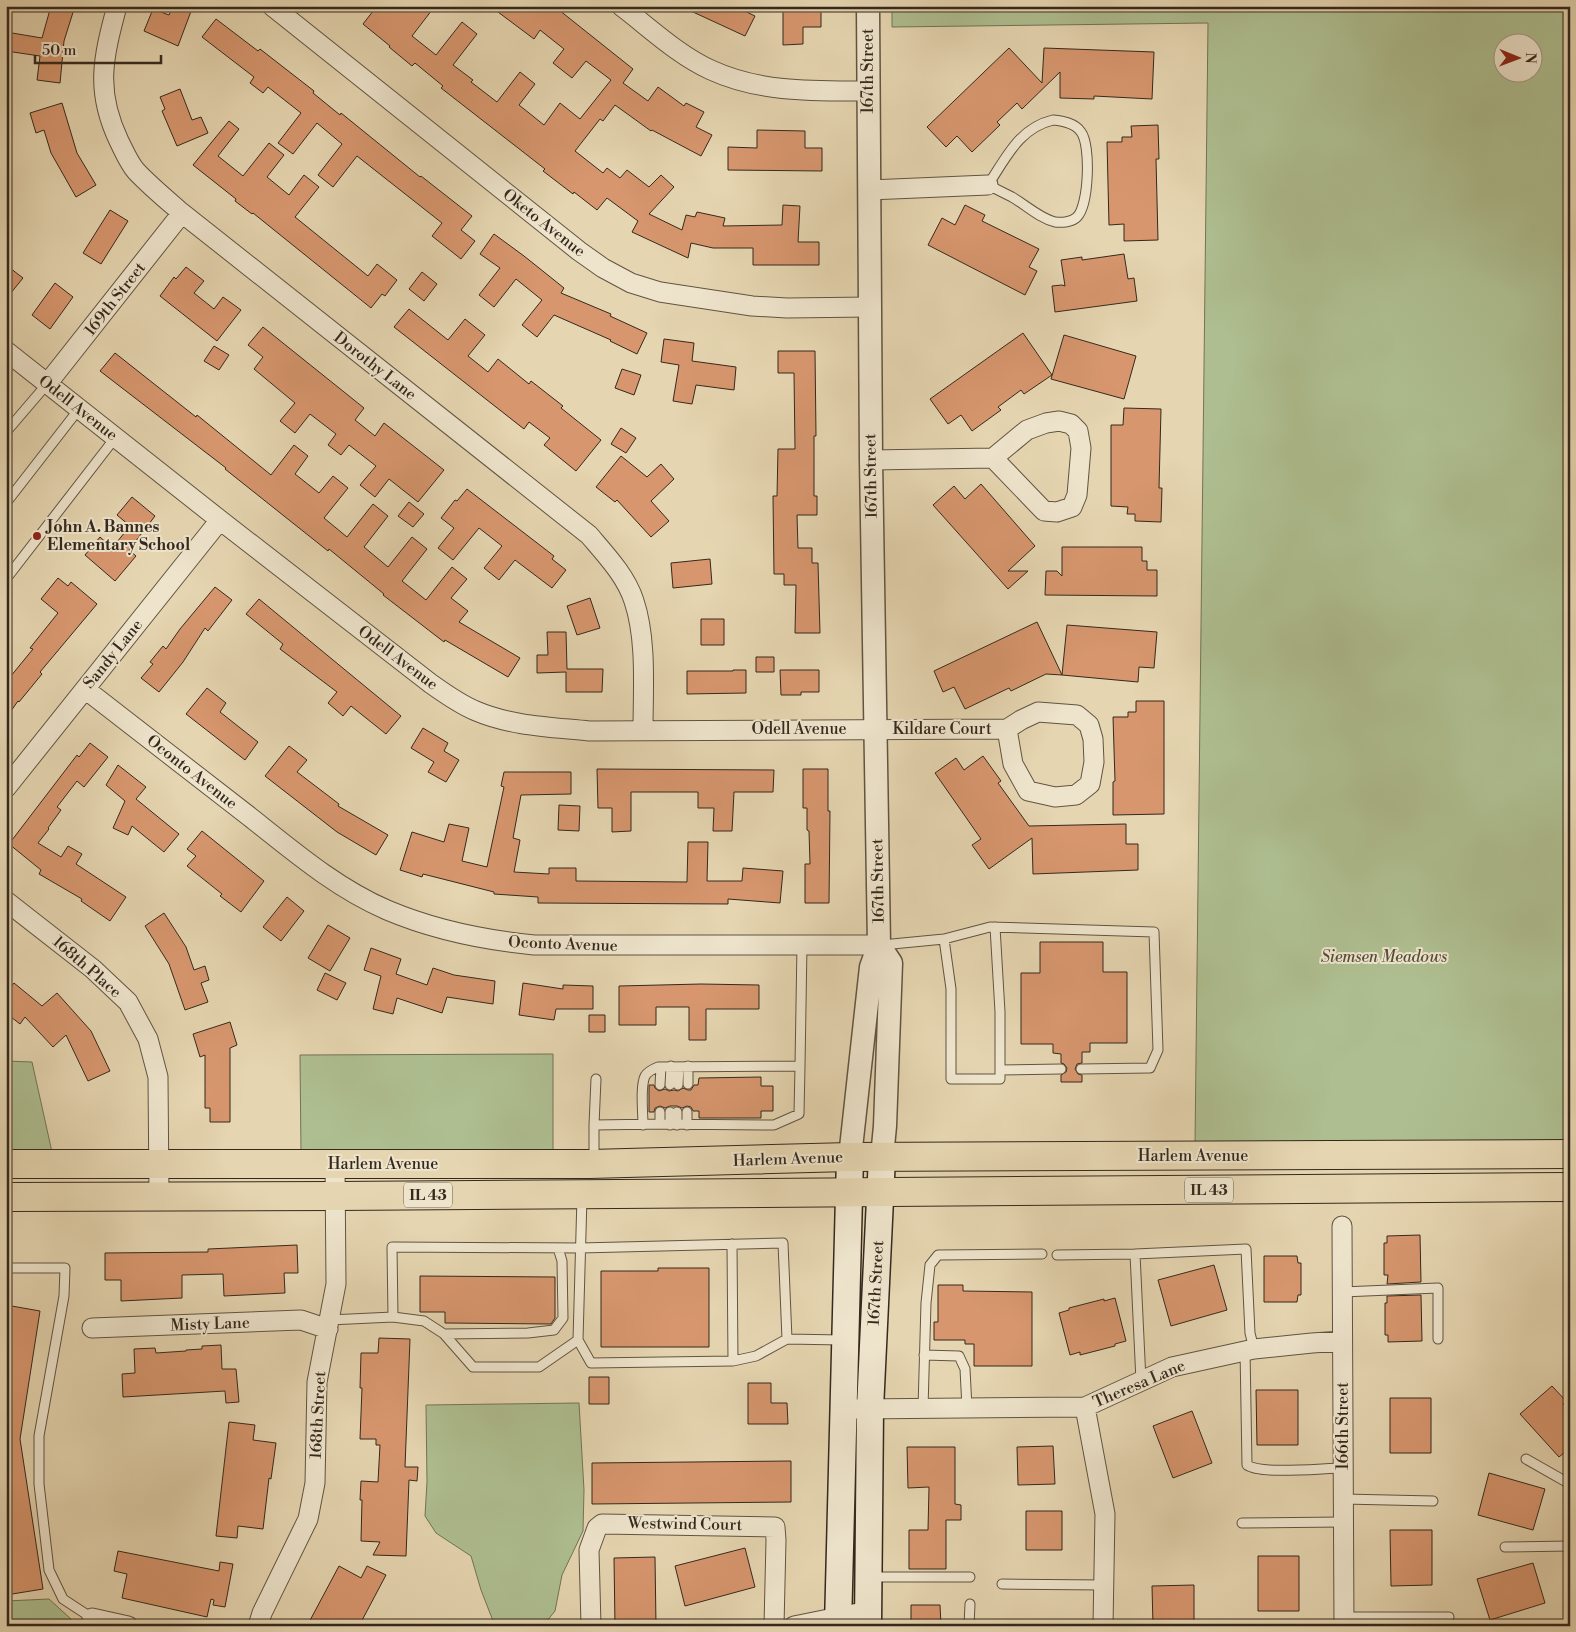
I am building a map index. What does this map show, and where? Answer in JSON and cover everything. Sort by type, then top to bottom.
[{"type":"main road","name":"Harlem Avenue","points":[[6,1164],[594,1164],[850,1157],[1570,1154]]},
{"type":"main road","name":"167th Street","points":[[838,1622],[850,1157]]},
{"type":"main road","name":"167th Street","points":[[868,1618],[870,1409],[882,1157]]},
{"type":"main road","name":"Harlem Avenue","points":[[6,1197],[1570,1187]]},
{"type":"street","name":"Dorothy Lane","points":[[117,6],[106,45],[103,70],[104,101],[111,124],[135,170],[182,213],[589,535],[623,579],[634,600],[640,626],[644,670],[643,730]]},
{"type":"street","name":"Oketo Avenue","points":[[272,6],[579,251],[603,268],[631,283],[660,292],[752,306],[787,308],[870,307]]},
{"type":"street","points":[[621,6],[684,55],[711,70],[738,80],[769,88],[799,91],[868,91]]},
{"type":"street","name":"167th Street","points":[[850,1157],[871,967],[879,945],[871,460],[868,6]]},
{"type":"street","points":[[869,190],[988,185]]},
{"type":"street","name":"169th Street","points":[[47,384],[182,213]]},
{"type":"street","name":"Odell Avenue","points":[[6,351],[430,683],[461,704],[476,711],[524,725],[589,731],[876,729]]},
{"type":"street","points":[[871,460],[993,458],[1027,430],[1046,423],[1059,421],[1071,424],[1078,431],[1081,448],[1077,495],[1072,507],[1057,512],[1044,511],[993,458]]},
{"type":"street","name":"Sandy Lane","points":[[6,788],[220,520]]},
{"type":"street","name":"Oconto Avenue","points":[[85,689],[317,869],[358,896],[412,920],[464,935],[505,943],[534,945],[879,945]]},
{"type":"street","points":[[1038,712],[1077,715],[1089,725],[1093,739],[1094,762],[1090,784],[1076,795],[1056,797],[1028,791],[1013,764],[1007,729],[1038,712]]},
{"type":"street","name":"Kildare Court","points":[[876,729],[1007,729]]},
{"type":"street","name":"168th Place","points":[[6,901],[93,969],[128,1002],[148,1039],[158,1076],[159,1196]]},
{"type":"street","name":"167th Street","points":[[879,945],[890,963],[885,1126],[882,1157]]},
{"type":"street","name":"168th Street","points":[[258,1626],[262,1613],[308,1519],[315,1483],[317,1382],[336,1284],[335,1164]]},
{"type":"street","name":"166th Street","points":[[1342,1226],[1344,1621]]},
{"type":"street","name":"Misty Lane","points":[[92,1328],[301,1320],[329,1324]]},
{"type":"street","name":"Theresa Lane","points":[[843,1409],[1085,1407],[1172,1367],[1249,1349],[1342,1341]]},
{"type":"street","points":[[1085,1407],[1105,1514],[1103,1626]]},
{"type":"street","name":"Westwind Court","points":[[591,1626],[589,1550],[597,1528],[602,1524],[775,1526],[774,1626]]},
{"type":"street","points":[[92,1618],[128,1626]]},
{"type":"street","points":[[794,1626],[868,1618]]},
{"type":"lane","points":[[1054,120],[1064,121],[1080,130],[1085,139],[1088,163],[1086,182],[1080,213],[1076,218],[1069,221],[1056,222],[988,185],[1013,146],[1025,133],[1038,125],[1054,120]]},
{"type":"lane","points":[[6,432],[47,384]]},
{"type":"lane","points":[[6,503],[79,409]]},
{"type":"lane","points":[[6,578],[116,438]]},
{"type":"lane","points":[[879,945],[944,939],[990,927],[1154,932],[1158,1050],[1150,1068],[1081,1069]]},
{"type":"lane","points":[[944,939],[951,989],[951,1079],[1000,1079],[1000,1012],[995,927]]},
{"type":"lane","points":[[594,1125],[774,1125],[799,1114],[802,945]]},
{"type":"lane","points":[[643,1125],[643,1086],[645,1076],[649,1071],[661,1066],[800,1066]]},
{"type":"lane","points":[[660,1085],[661,1066]]},
{"type":"lane","points":[[688,1066],[688,1084]]},
{"type":"lane","points":[[674,1085],[675,1067]]},
{"type":"lane","points":[[1000,1070],[1061,1069]]},
{"type":"lane","points":[[594,1164],[596,1079]]},
{"type":"lane","points":[[660,1112],[660,1124]]},
{"type":"lane","points":[[678,1125],[678,1112],[678,1125]]},
{"type":"lane","points":[[582,1194],[578,1340],[591,1363],[733,1361],[756,1356],[787,1339],[845,1340]]},
{"type":"lane","points":[[394,1317],[392,1247],[580,1248],[783,1243],[787,1339]]},
{"type":"lane","points":[[732,1244],[733,1361]]},
{"type":"lane","points":[[444,1334],[528,1333],[554,1330],[563,1318],[562,1261],[558,1248]]},
{"type":"lane","points":[[1057,1255],[1246,1249],[1250,1333],[1247,1465],[1252,1468],[1274,1470],[1343,1468]]},
{"type":"lane","points":[[922,1408],[926,1303],[930,1265],[938,1255],[1042,1254]]},
{"type":"lane","points":[[1134,1254],[1141,1381]]},
{"type":"lane","points":[[6,1268],[65,1268],[64,1296],[40,1436],[39,1484],[49,1570],[63,1598],[92,1618]]},
{"type":"lane","points":[[1342,1292],[1438,1288],[1438,1339]]},
{"type":"lane","points":[[329,1324],[394,1317],[424,1321],[444,1334],[473,1367],[539,1367],[578,1340]]},
{"type":"lane","points":[[924,1355],[959,1356],[966,1369],[967,1408]]},
{"type":"lane","points":[[1526,1459],[1570,1484]]},
{"type":"lane","points":[[1343,1499],[1433,1501]]},
{"type":"lane","points":[[1242,1523],[1344,1522]]},
{"type":"lane","points":[[1505,1547],[1570,1546]]},
{"type":"lane","points":[[869,1577],[970,1577]]},
{"type":"lane","points":[[1002,1584],[1104,1585]]},
{"type":"lane","points":[[969,1626],[970,1604]]},
{"type":"lane","points":[[1344,1621],[1449,1617]]},
{"type":"green space","name":"Siemsen Meadows","points":[[892,6],[1570,6],[1570,1142],[1195,1145],[1208,23],[892,27]]},
{"type":"green space","points":[[553,1054],[553,1152],[301,1153],[300,1055]]},
{"type":"green space","points":[[6,1061],[32,1062],[52,1152],[6,1151]]},
{"type":"green space","points":[[579,1403],[584,1490],[583,1531],[562,1575],[555,1611],[543,1626],[495,1626],[481,1590],[471,1556],[436,1533],[425,1516],[427,1482],[426,1405]]},
{"type":"green space","points":[[49,1599],[71,1619],[71,1626],[6,1626],[6,1601]]},
{"type":"building","points":[[51,6],[75,6],[64,41],[60,83],[37,80],[40,56],[6,51],[6,32],[42,38]]},
{"type":"building","points":[[173,6],[193,6],[178,46],[144,31],[153,9],[169,15]]},
{"type":"building","points":[[377,6],[435,6],[412,36],[436,55],[462,22],[477,34],[453,65],[497,102],[520,72],[535,84],[519,105],[544,125],[560,103],[580,119],[611,80],[586,61],[572,78],[553,63],[564,49],[540,30],[534,39],[490,6],[554,6],[633,69],[623,83],[648,101],[658,87],[684,106],[686,103],[704,112],[696,127],[712,135],[701,156],[651,131],[615,105],[603,121],[600,119],[575,151],[603,173],[607,168],[620,178],[627,170],[649,187],[661,175],[674,187],[649,214],[682,230],[686,215],[695,217],[697,212],[725,218],[723,226],[782,225],[783,205],[800,206],[798,242],[819,242],[819,265],[753,265],[753,248],[713,248],[691,243],[688,258],[632,232],[638,221],[607,198],[597,210],[574,192],[573,194],[543,171],[545,169],[441,88],[443,86],[415,63],[412,66],[363,24]]},
{"type":"building","points":[[680,6],[734,6],[755,16],[745,36]]},
{"type":"building","points":[[783,6],[821,6],[821,27],[803,27],[803,44],[783,45]]},
{"type":"building","points":[[216,19],[258,51],[260,49],[314,91],[313,93],[340,115],[341,113],[472,216],[461,230],[475,241],[461,259],[432,236],[442,223],[357,156],[333,187],[318,175],[342,144],[317,123],[293,154],[278,143],[301,113],[268,87],[263,93],[250,83],[254,77],[202,37]]},
{"type":"building","points":[[1009,48],[1042,83],[1044,48],[1154,52],[1152,99],[1094,96],[1094,99],[1060,98],[1060,72],[1022,109],[1017,103],[997,122],[1000,125],[972,152],[957,136],[946,147],[927,127]]},
{"type":"building","points":[[180,89],[192,120],[201,117],[208,133],[177,146],[162,111],[165,109],[160,97]]},
{"type":"building","points":[[62,103],[77,153],[96,185],[76,197],[51,153],[44,130],[36,133],[30,113]]},
{"type":"building","points":[[229,121],[239,129],[218,156],[243,176],[269,143],[284,155],[267,177],[289,195],[304,175],[319,187],[295,217],[368,276],[377,264],[397,280],[385,296],[382,294],[371,308],[253,213],[235,201],[236,199],[193,165]]},
{"type":"building","points":[[1158,125],[1159,159],[1156,159],[1158,240],[1124,241],[1124,224],[1109,225],[1107,142],[1122,142],[1122,137],[1132,137],[1131,126]]},
{"type":"building","points":[[757,130],[805,131],[805,148],[822,148],[822,171],[728,170],[728,147],[757,148]]},
{"type":"building","points":[[965,205],[985,215],[982,221],[1039,249],[1029,267],[1037,271],[1025,295],[928,245],[942,218],[955,225]]},
{"type":"building","points":[[110,210],[128,221],[101,264],[83,253]]},
{"type":"building","points":[[494,234],[564,288],[561,293],[611,314],[610,316],[647,333],[637,354],[611,340],[554,315],[537,337],[522,325],[542,300],[516,279],[494,307],[479,295],[500,268],[480,254]]},
{"type":"building","points":[[1124,254],[1128,279],[1134,278],[1137,301],[1055,312],[1052,286],[1065,286],[1061,260],[1082,257],[1082,260]]},
{"type":"building","points":[[6,265],[23,278],[6,299]]},
{"type":"building","points":[[186,267],[204,281],[194,293],[214,309],[223,297],[241,310],[217,341],[160,296],[174,277],[176,279]]},
{"type":"building","points":[[422,272],[437,284],[424,301],[409,289]]},
{"type":"building","points":[[55,283],[73,297],[50,329],[32,315]]},
{"type":"building","points":[[409,309],[448,340],[465,319],[485,335],[468,356],[488,372],[498,359],[529,384],[531,381],[563,406],[561,408],[601,440],[576,471],[544,445],[550,438],[529,422],[524,429],[394,327]]},
{"type":"building","points":[[263,327],[364,408],[355,420],[375,436],[384,423],[444,470],[418,502],[389,479],[375,497],[360,485],[376,466],[349,445],[341,455],[328,445],[336,434],[310,414],[295,433],[280,421],[295,403],[254,369],[263,357],[248,345]]},
{"type":"building","points":[[1023,333],[1052,375],[1024,394],[1021,390],[998,407],[1001,410],[972,431],[961,415],[948,424],[930,399]]},
{"type":"building","points":[[1064,335],[1136,356],[1124,399],[1051,379]]},
{"type":"building","points":[[664,339],[694,343],[692,361],[736,367],[734,390],[696,385],[692,404],[673,401],[679,365],[661,362]]},
{"type":"building","points":[[214,346],[229,355],[219,370],[204,361]]},
{"type":"building","points":[[778,351],[815,351],[816,436],[814,436],[814,496],[817,496],[817,515],[797,515],[798,548],[812,548],[812,563],[818,563],[820,633],[795,633],[796,585],[784,585],[784,574],[774,574],[773,496],[777,496],[778,449],[795,449],[794,373],[778,373]]},
{"type":"building","points":[[115,353],[196,417],[197,415],[271,475],[294,445],[308,456],[295,474],[319,493],[333,476],[348,488],[324,518],[347,537],[373,504],[388,516],[364,547],[388,567],[412,537],[427,549],[402,581],[426,600],[452,567],[467,579],[451,598],[468,611],[459,622],[520,658],[508,677],[445,640],[444,642],[383,595],[329,549],[328,551],[226,468],[100,371]]},
{"type":"building","points":[[622,369],[641,375],[634,395],[615,388]]},
{"type":"building","points":[[1124,408],[1161,409],[1159,488],[1162,488],[1161,522],[1135,521],[1135,514],[1127,514],[1128,507],[1111,506],[1111,425],[1123,425]]},
{"type":"building","points":[[621,428],[636,438],[626,453],[611,444]]},
{"type":"building","points":[[621,456],[647,477],[661,464],[674,479],[651,501],[669,521],[651,537],[617,500],[615,502],[596,487]]},
{"type":"building","points":[[981,484],[1035,546],[1008,571],[1028,571],[1008,589],[933,505],[954,486],[965,499]]},
{"type":"building","points":[[467,489],[554,556],[552,559],[566,570],[552,588],[515,560],[499,580],[484,568],[502,546],[479,528],[453,560],[438,548],[454,528],[441,518],[455,500],[457,501]]},
{"type":"building","points":[[132,497],[155,516],[129,550],[136,556],[115,581],[85,555],[100,537],[112,548],[130,526],[117,515]]},
{"type":"building","points":[[409,502],[424,514],[413,527],[398,516]]},
{"type":"building","points":[[1062,547],[1142,547],[1142,561],[1147,561],[1147,570],[1157,570],[1157,596],[1045,595],[1046,571],[1057,571],[1062,576]]},
{"type":"building","points":[[710,559],[712,584],[673,588],[671,563]]},
{"type":"building","points":[[58,578],[68,586],[71,582],[97,604],[40,672],[42,674],[6,718],[6,682],[33,649],[30,648],[58,613],[41,599]]},
{"type":"building","points":[[215,587],[232,600],[208,631],[205,628],[183,662],[159,692],[141,678],[153,664],[150,662],[163,646],[166,649]]},
{"type":"building","points":[[590,598],[600,628],[577,635],[567,606]]},
{"type":"building","points":[[259,599],[401,716],[386,734],[351,706],[343,716],[328,703],[337,692],[280,649],[283,644],[246,614]]},
{"type":"building","points":[[701,619],[724,619],[724,645],[701,645]]},
{"type":"building","points":[[1037,622],[1062,675],[1046,674],[1011,691],[1009,688],[965,709],[954,687],[943,692],[934,671]]},
{"type":"building","points":[[1067,625],[1157,632],[1154,668],[1139,667],[1138,682],[1062,675]]},
{"type":"building","points":[[547,632],[566,632],[567,669],[603,669],[602,692],[566,692],[566,672],[537,673],[537,655],[548,655]]},
{"type":"building","points":[[756,657],[774,657],[774,672],[756,672]]},
{"type":"building","points":[[746,670],[746,693],[687,694],[687,671]]},
{"type":"building","points":[[780,670],[819,670],[819,692],[801,692],[801,695],[781,695]]},
{"type":"building","points":[[207,688],[226,703],[220,712],[258,742],[245,760],[186,714]]},
{"type":"building","points":[[1136,701],[1164,701],[1164,814],[1113,815],[1113,782],[1115,781],[1113,717],[1128,717],[1128,712],[1136,712]]},
{"type":"building","points":[[423,728],[448,743],[444,751],[459,760],[446,782],[428,772],[434,762],[411,748]]},
{"type":"building","points":[[90,743],[108,757],[84,787],[77,781],[57,807],[61,810],[38,843],[61,857],[68,846],[82,854],[76,864],[126,897],[110,921],[81,901],[82,899],[39,874],[41,870],[9,844],[77,755],[79,757]]},
{"type":"building","points":[[289,746],[307,760],[297,772],[339,804],[338,806],[388,835],[376,855],[337,832],[265,776]]},
{"type":"building","points":[[983,756],[1001,781],[998,783],[1029,826],[1126,824],[1126,844],[1138,844],[1138,870],[1033,874],[1032,838],[989,869],[972,845],[981,839],[935,773],[956,758],[964,770]]},
{"type":"building","points":[[118,765],[146,787],[136,799],[179,834],[164,852],[132,826],[128,835],[113,828],[125,801],[106,785]]},
{"type":"building","points":[[597,769],[774,770],[773,792],[734,792],[732,831],[713,831],[714,808],[698,808],[698,792],[631,792],[631,831],[612,832],[612,808],[598,808]]},
{"type":"building","points":[[803,769],[828,769],[828,811],[830,811],[829,903],[805,903],[805,864],[810,864],[807,808],[803,808]]},
{"type":"building","points":[[504,772],[571,772],[571,794],[521,795],[513,838],[520,840],[514,872],[549,874],[549,868],[576,868],[576,881],[687,882],[688,842],[708,842],[707,881],[742,881],[743,868],[783,871],[780,903],[728,899],[728,904],[538,903],[538,897],[494,894],[494,892],[423,874],[422,877],[400,870],[412,832],[444,842],[449,824],[469,828],[462,861],[487,867],[504,787],[501,786]]},
{"type":"building","points":[[559,805],[580,806],[579,831],[558,830]]},
{"type":"building","points":[[202,831],[264,881],[241,912],[187,866],[196,856],[187,849]]},
{"type":"building","points":[[287,897],[304,911],[281,941],[263,927]]},
{"type":"building","points":[[164,913],[186,947],[194,970],[205,966],[209,980],[201,983],[208,1002],[185,1010],[169,964],[145,926]]},
{"type":"building","points":[[328,925],[350,938],[330,971],[308,958]]},
{"type":"building","points":[[1040,942],[1103,942],[1103,972],[1127,972],[1127,1043],[1090,1043],[1090,1052],[1082,1052],[1082,1063],[1077,1064],[1075,1069],[1078,1074],[1082,1075],[1082,1082],[1061,1082],[1061,1075],[1066,1072],[1067,1068],[1061,1063],[1061,1054],[1053,1053],[1053,1044],[1021,1044],[1021,973],[1040,973]]},
{"type":"building","points":[[371,948],[401,959],[396,974],[427,985],[433,968],[454,975],[495,981],[493,1004],[447,997],[442,1013],[397,998],[393,1014],[373,1009],[381,976],[364,970]]},
{"type":"building","points":[[325,973],[346,983],[337,1000],[317,990]]},
{"type":"building","points":[[14,983],[42,1006],[57,993],[91,1031],[110,1071],[88,1081],[66,1035],[53,1047],[25,1017],[20,1024],[6,1013],[6,993]]},
{"type":"building","points":[[523,983],[563,989],[563,985],[593,986],[593,1009],[556,1009],[554,1020],[519,1015]]},
{"type":"building","points":[[759,985],[759,1009],[706,1009],[706,1040],[689,1040],[689,1007],[656,1007],[656,1025],[619,1025],[619,986]]},
{"type":"building","points":[[589,1015],[605,1015],[605,1032],[589,1032]]},
{"type":"building","points":[[230,1022],[237,1045],[230,1048],[230,1122],[210,1122],[210,1108],[205,1108],[205,1055],[200,1057],[193,1034]]},
{"type":"building","points":[[761,1077],[761,1086],[773,1086],[773,1111],[761,1111],[761,1118],[699,1118],[699,1111],[693,1111],[691,1107],[687,1106],[682,1108],[670,1106],[665,1108],[660,1106],[655,1108],[654,1112],[649,1112],[649,1085],[654,1085],[659,1091],[665,1089],[678,1091],[683,1088],[691,1090],[694,1085],[698,1085],[699,1078]]},
{"type":"building","points":[[1420,1235],[1421,1282],[1387,1284],[1388,1275],[1384,1275],[1384,1243],[1387,1243],[1387,1236]]},
{"type":"building","points":[[297,1245],[298,1273],[284,1273],[285,1293],[224,1296],[223,1274],[182,1275],[182,1298],[121,1301],[121,1280],[105,1280],[105,1253],[208,1252],[208,1249]]},
{"type":"building","points":[[1264,1256],[1297,1256],[1298,1263],[1301,1263],[1301,1295],[1298,1295],[1297,1302],[1264,1302]]},
{"type":"building","points":[[1214,1265],[1227,1310],[1171,1326],[1158,1280]]},
{"type":"building","points":[[658,1268],[709,1268],[709,1347],[601,1347],[601,1271],[658,1271]]},
{"type":"building","points":[[420,1276],[555,1277],[555,1318],[551,1324],[445,1323],[445,1312],[420,1312]]},
{"type":"building","points":[[938,1285],[963,1285],[963,1291],[1032,1292],[1032,1366],[974,1366],[974,1344],[965,1344],[965,1340],[934,1340],[934,1322],[938,1322]]},
{"type":"building","points":[[1421,1295],[1422,1341],[1388,1342],[1388,1335],[1385,1335],[1385,1303],[1387,1303],[1387,1296]]},
{"type":"building","points":[[1115,1298],[1126,1341],[1115,1344],[1115,1346],[1080,1355],[1080,1352],[1070,1355],[1059,1313],[1069,1310],[1069,1308]]},
{"type":"building","points":[[6,1305],[40,1311],[20,1439],[43,1589],[6,1595]]},
{"type":"building","points":[[379,1338],[410,1339],[405,1467],[418,1467],[417,1481],[409,1480],[406,1556],[373,1555],[380,1542],[361,1541],[361,1481],[378,1482],[380,1445],[376,1445],[376,1439],[360,1439],[361,1353],[378,1353]]},
{"type":"building","points":[[221,1345],[222,1369],[236,1369],[239,1402],[226,1403],[225,1391],[123,1397],[122,1374],[135,1373],[134,1349],[155,1348],[156,1353],[186,1351],[202,1349],[202,1346]]},
{"type":"building","points":[[589,1377],[609,1377],[609,1404],[589,1404]]},
{"type":"building","points":[[748,1383],[771,1383],[771,1403],[787,1403],[788,1424],[748,1424]]},
{"type":"building","points":[[1552,1386],[1566,1401],[1563,1404],[1570,1411],[1570,1448],[1559,1457],[1520,1414]]},
{"type":"building","points":[[1256,1390],[1298,1390],[1298,1445],[1257,1445]]},
{"type":"building","points":[[1390,1398],[1431,1398],[1431,1453],[1390,1453]]},
{"type":"building","points":[[1192,1411],[1212,1463],[1173,1478],[1153,1426]]},
{"type":"building","points":[[229,1422],[255,1425],[253,1440],[276,1443],[271,1479],[269,1478],[263,1529],[238,1526],[237,1538],[216,1536]]},
{"type":"building","points":[[1053,1446],[1055,1484],[1018,1485],[1017,1447]]},
{"type":"building","points":[[907,1447],[955,1447],[955,1504],[961,1505],[961,1520],[946,1520],[946,1569],[909,1569],[909,1530],[928,1530],[929,1487],[908,1488]]},
{"type":"building","points":[[791,1461],[791,1502],[592,1504],[592,1463]]},
{"type":"building","points":[[1489,1473],[1545,1489],[1533,1530],[1478,1515]]},
{"type":"building","points":[[1026,1511],[1062,1511],[1062,1550],[1026,1550]]},
{"type":"building","points":[[1390,1530],[1432,1530],[1432,1585],[1391,1586]]},
{"type":"building","points":[[745,1548],[755,1587],[685,1606],[675,1566]]},
{"type":"building","points":[[118,1551],[219,1571],[220,1562],[233,1564],[225,1607],[213,1605],[214,1600],[211,1599],[207,1617],[122,1598],[127,1574],[114,1571]]},
{"type":"building","points":[[1258,1556],[1299,1556],[1299,1611],[1258,1611]]},
{"type":"building","points":[[655,1557],[656,1626],[615,1626],[614,1558]]},
{"type":"building","points":[[1533,1563],[1545,1603],[1490,1620],[1477,1579]]},
{"type":"building","points":[[339,1566],[361,1578],[367,1566],[386,1575],[359,1626],[307,1626]]},
{"type":"building","points":[[1194,1585],[1194,1626],[1153,1626],[1152,1586]]},
{"type":"building","points":[[911,1605],[940,1605],[941,1626],[911,1626]]},
{"type":"place","name":"John A. Bannes Elementary School","points":[[37,536]]}]
